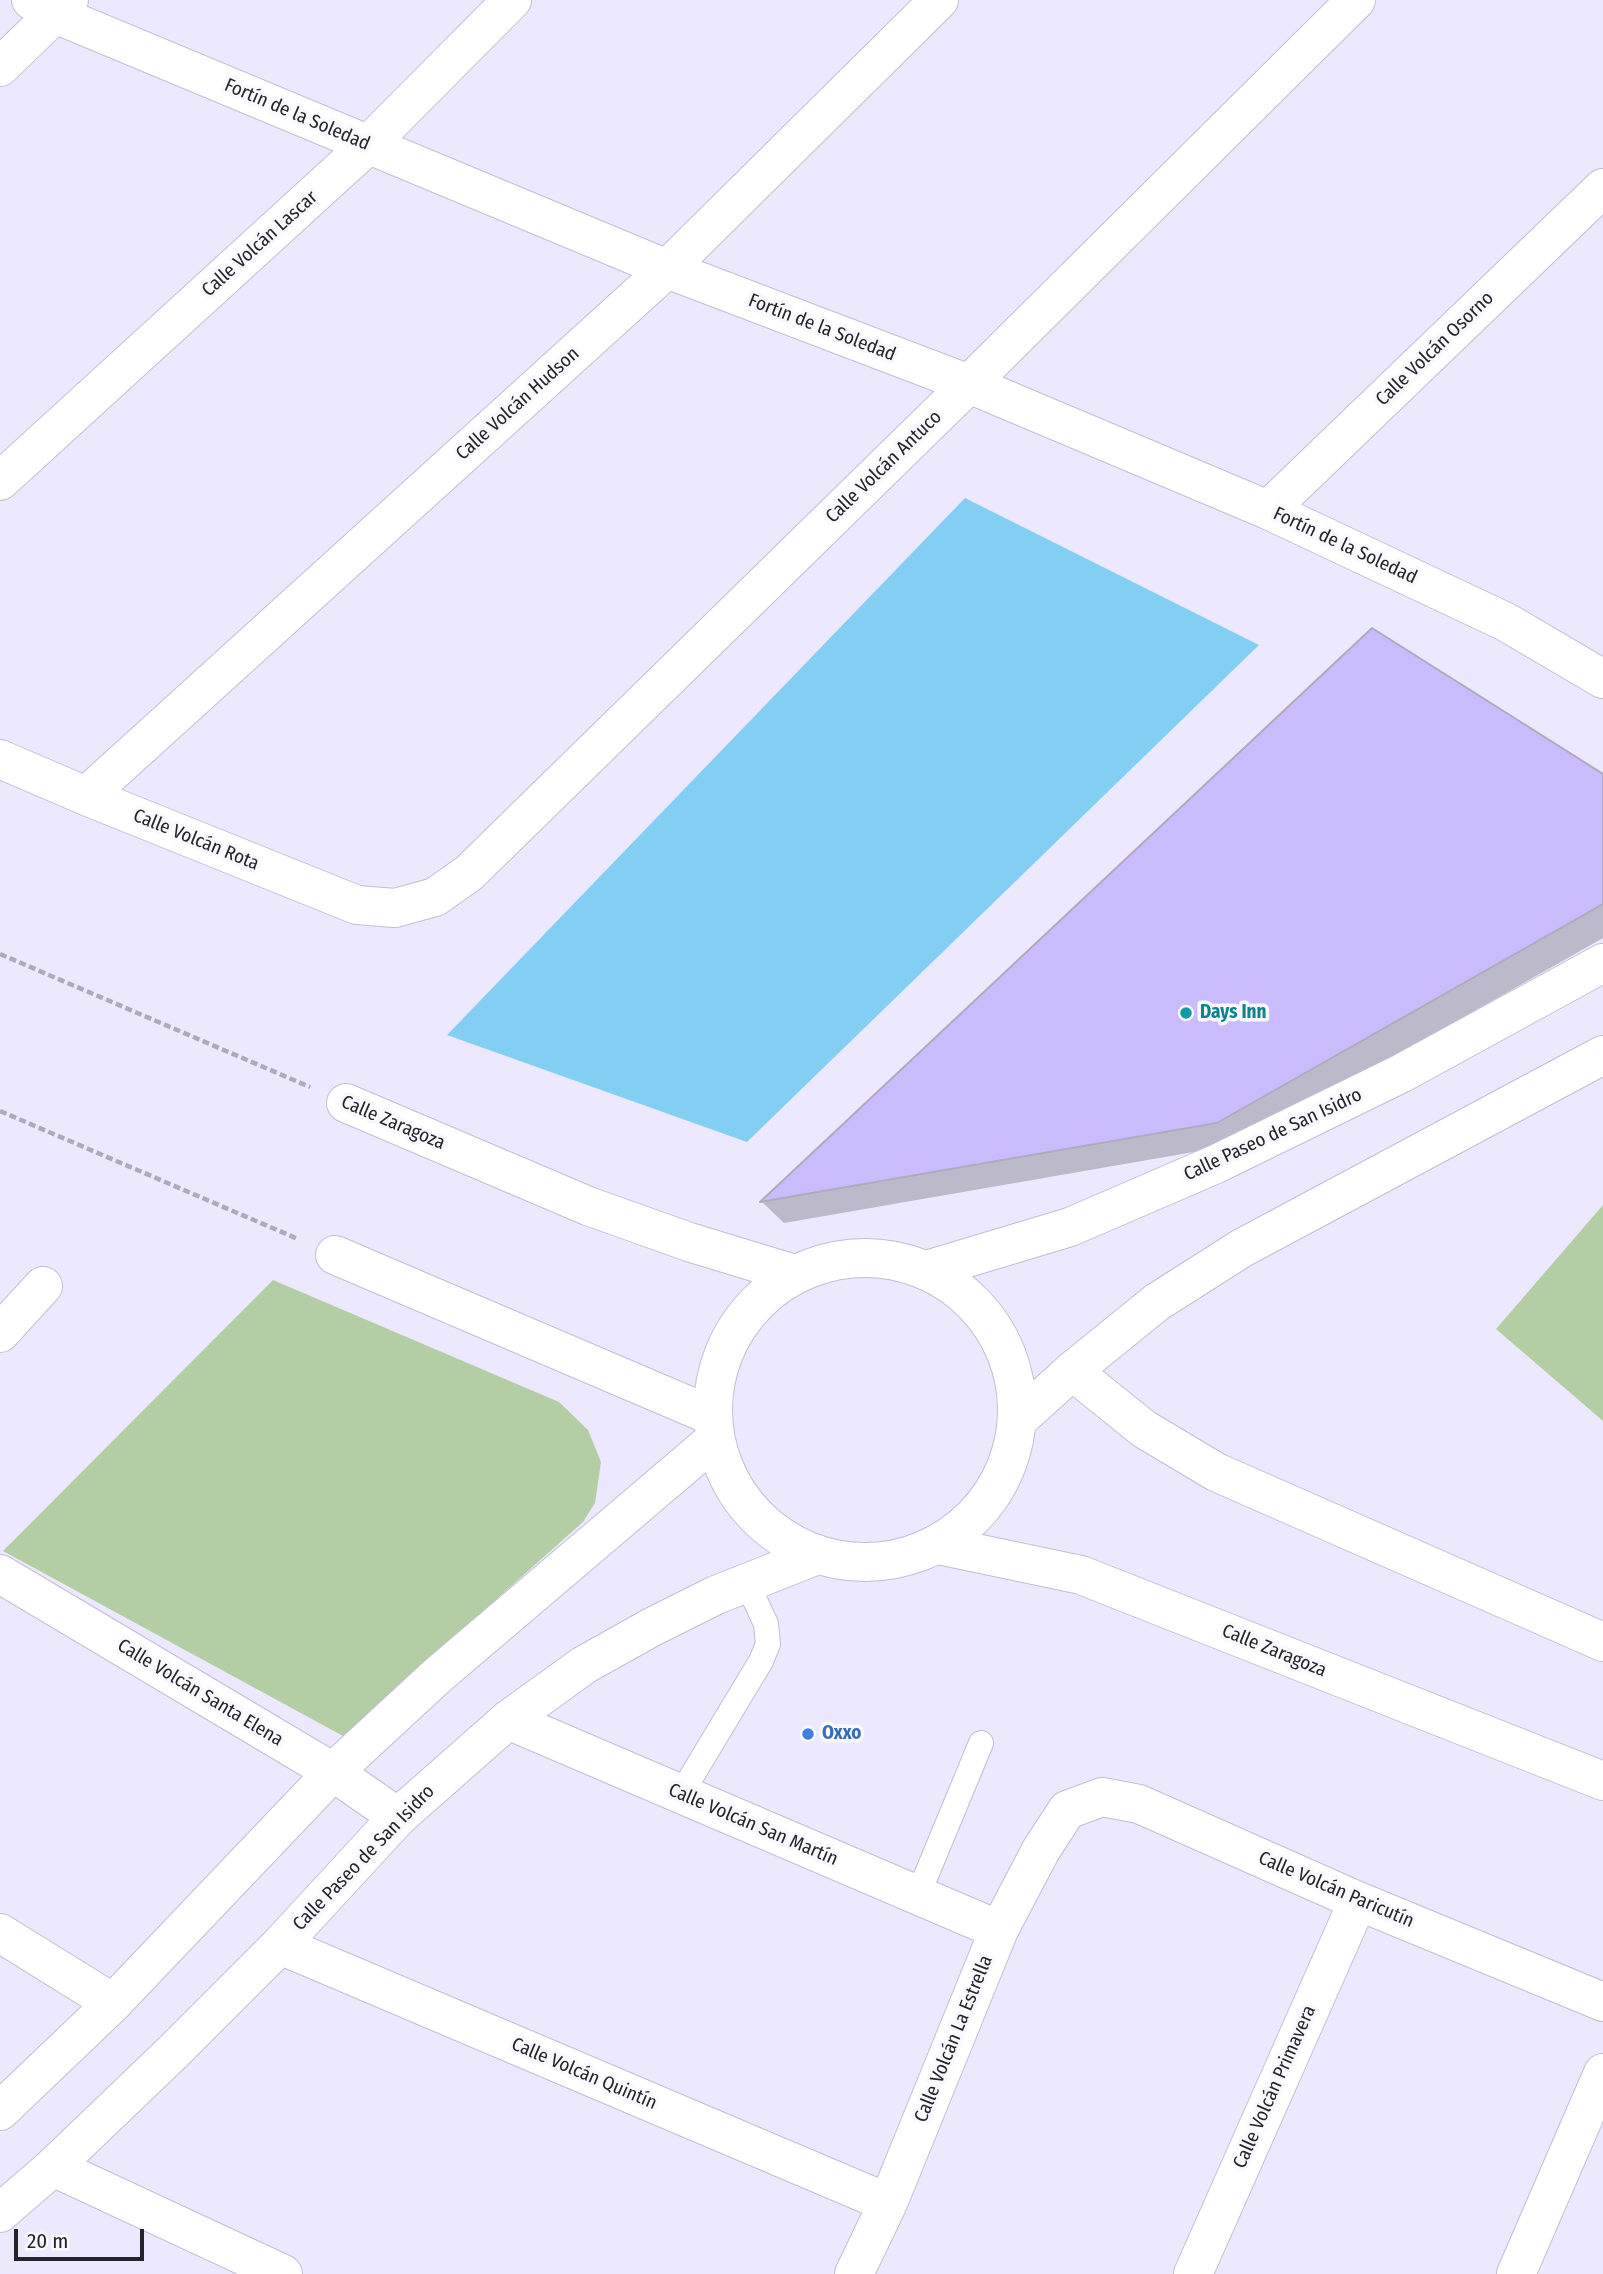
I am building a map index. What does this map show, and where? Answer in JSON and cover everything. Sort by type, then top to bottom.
[{"type":"street","name":"Calle Volcán Lascar","points":[[0,481],[368,145],[512,0]]},
{"type":"street","name":"Calle Volcán Hudson","points":[[86,796],[667,269],[939,0]]},
{"type":"street","name":"Calle Volcán Antuco","points":[[395,908],[435,897],[469,873],[969,384],[1356,0]]},
{"type":"street","name":"Fortín de la Soledad","points":[[51,5],[368,145],[667,269],[969,384],[1268,510],[1506,622],[1603,680]]},
{"type":"street","points":[[0,67],[51,5]]},
{"type":"street","name":"Calle Volcán Osorno","points":[[1268,510],[1603,188]]},
{"type":"street","name":"Calle Volcán Rota","points":[[0,759],[357,905],[395,908]]},
{"type":"street","name":"Calle Paseo de San Isidro","points":[[927,1270],[1070,1227],[1216,1164],[1402,1073],[1603,963]]},
{"type":"street","points":[[1019,1419],[1157,1301],[1242,1248],[1603,1055]]},
{"type":"street","name":"Calle Zaragoza","points":[[346,1103],[588,1206],[793,1274]]},
{"type":"street","points":[[335,1255],[711,1428]]},
{"type":"street","points":[[860,1256],[927,1270],[966,1294],[997,1330],[1014,1373],[1019,1419],[1007,1469],[979,1513],[938,1545],[877,1564],[815,1556],[768,1531],[732,1491],[711,1428],[719,1358],[749,1309],[793,1274],[860,1256]]},
{"type":"street","points":[[0,1333],[43,1286]]},
{"type":"street","points":[[1072,1371],[1144,1429],[1216,1472],[1603,1642]]},
{"type":"street","points":[[0,2111],[113,2003],[334,1772],[711,1428]]},
{"type":"street","name":"Calle Zaragoza","points":[[938,1545],[1081,1575],[1603,1781]]},
{"type":"street","name":"Calle Paseo de San Isidro","points":[[0,2213],[53,2167],[173,2052],[280,1945],[398,1817],[508,1720],[584,1665],[663,1621],[716,1595],[815,1556]]},
{"type":"street","name":"Calle Volcán Santa Elena","points":[[0,1574],[334,1772],[398,1817]]},
{"type":"street","name":"Calle Volcán San Martín","points":[[508,1720],[999,1930]]},
{"type":"street","name":"Calle Volcán Paricutín","points":[[1067,1810],[1102,1797],[1139,1804],[1358,1901],[1603,2002]]},
{"type":"street","name":"Calle Volcán La Estrella","points":[[854,2274],[888,2203],[999,1930],[1041,1850],[1067,1810]]},
{"type":"street","name":"Calle Volcán Primavera","points":[[1193,2274],[1358,1901]]},
{"type":"street","points":[[0,1933],[113,2003]]},
{"type":"street","name":"Calle Volcán Quintín","points":[[280,1945],[888,2203]]},
{"type":"street","points":[[1516,2274],[1603,2073]]},
{"type":"street","points":[[53,2167],[283,2274]]},
{"type":"lane","points":[[681,1794],[761,1661],[768,1644],[766,1624],[747,1583]]},
{"type":"lane","points":[[918,1895],[981,1743]]},
{"type":"path","name":"Calle Zaragoza","points":[[0,954],[346,1103]]},
{"type":"path","points":[[0,1111],[335,1255]]},
{"type":"green space","points":[[1603,1205],[1603,1421],[1496,1329]]},
{"type":"green space","points":[[273,1280],[559,1402],[588,1430],[601,1462],[595,1503],[583,1522],[343,1736],[3,1551]]},
{"type":"water","points":[[965,498],[1259,645],[747,1142],[447,1035]]},
{"type":"building","name":"Days Inn","points":[[1372,628],[1603,774],[1603,904],[1217,1123],[760,1202]]},
{"type":"place","name":"Days Inn","points":[[1186,1013]]},
{"type":"place","name":"Oxxo","points":[[808,1734]]}]
